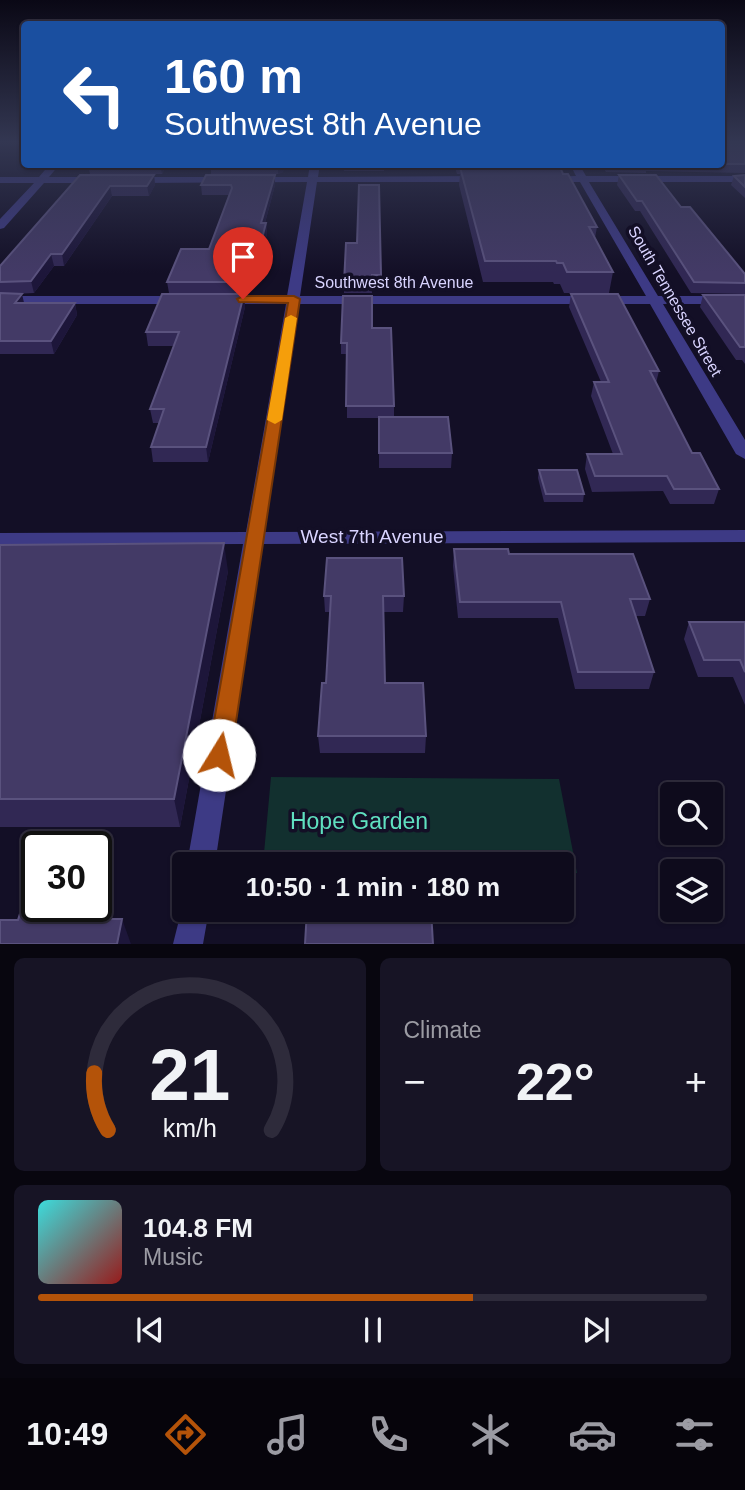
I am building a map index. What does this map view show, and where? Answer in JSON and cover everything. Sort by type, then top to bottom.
[{"type":"street","points":[[0,226],[37,185]]},
{"type":"street","points":[[203,852],[312,185]]},
{"type":"street","name":"South Tennessee Street","points":[[586,185],[745,454]]},
{"type":"street","name":"Southwest 8th Avenue","points":[[0,300],[745,300]]},
{"type":"street","name":"West 7th Avenue","points":[[0,539],[745,536]]},
{"type":"street","points":[[188,944],[192,922]]},
{"type":"green space","name":"Hope Garden","points":[[271,777],[559,779],[573,852],[264,852]]},
{"type":"building","points":[[71,185],[148,185],[110,186],[62,254],[51,254],[31,281],[0,282],[0,266]]},
{"type":"building","points":[[231,185],[272,185],[261,223],[266,223],[259,250],[254,250],[247,282],[167,282],[181,249],[209,249]]},
{"type":"building","points":[[359,185],[379,185],[381,275],[372,275],[372,283],[344,283],[346,243],[357,243]]},
{"type":"building","points":[[465,185],[574,185],[597,227],[589,227],[613,272],[567,272],[563,263],[556,261],[485,261]]},
{"type":"building","points":[[626,185],[664,185],[681,207],[690,207],[745,274],[745,283],[694,282],[642,201],[637,201]]},
{"type":"building","points":[[0,293],[22,294],[15,303],[75,303],[51,341],[0,341]]},
{"type":"building","points":[[162,294],[244,294],[206,447],[151,447],[164,409],[150,409],[179,332],[146,332]]},
{"type":"building","points":[[571,294],[618,294],[659,371],[650,371],[692,453],[700,453],[719,489],[674,489],[667,476],[595,476],[587,454],[622,454],[594,382],[609,382]]},
{"type":"building","points":[[703,295],[745,295],[745,347],[740,347]]},
{"type":"building","points":[[343,296],[372,296],[372,328],[391,328],[394,406],[346,406],[347,343],[341,343]]},
{"type":"building","points":[[379,417],[448,417],[452,453],[379,453]]},
{"type":"building","points":[[539,470],[577,470],[584,494],[546,494]]},
{"type":"building","points":[[224,543],[174,799],[0,799],[0,545]]},
{"type":"building","points":[[454,549],[508,549],[509,554],[633,554],[650,599],[630,599],[654,672],[578,672],[561,602],[460,602]]},
{"type":"building","points":[[327,558],[402,558],[404,596],[383,596],[385,683],[423,683],[426,736],[318,736],[322,683],[326,683],[331,596],[324,596]]},
{"type":"building","points":[[689,622],[745,622],[745,672],[740,660],[704,660]]},
{"type":"building","points":[[21,910],[21,922],[112,922],[112,919],[122,919],[117,944],[0,944],[0,920],[18,920]]},
{"type":"building","points":[[306,922],[432,922],[433,944],[305,944]]},
{"type":"slow traffic","points":[[275,420],[291,318]]},
{"type":"route","points":[[219,755],[294,299],[243,299]]}]
